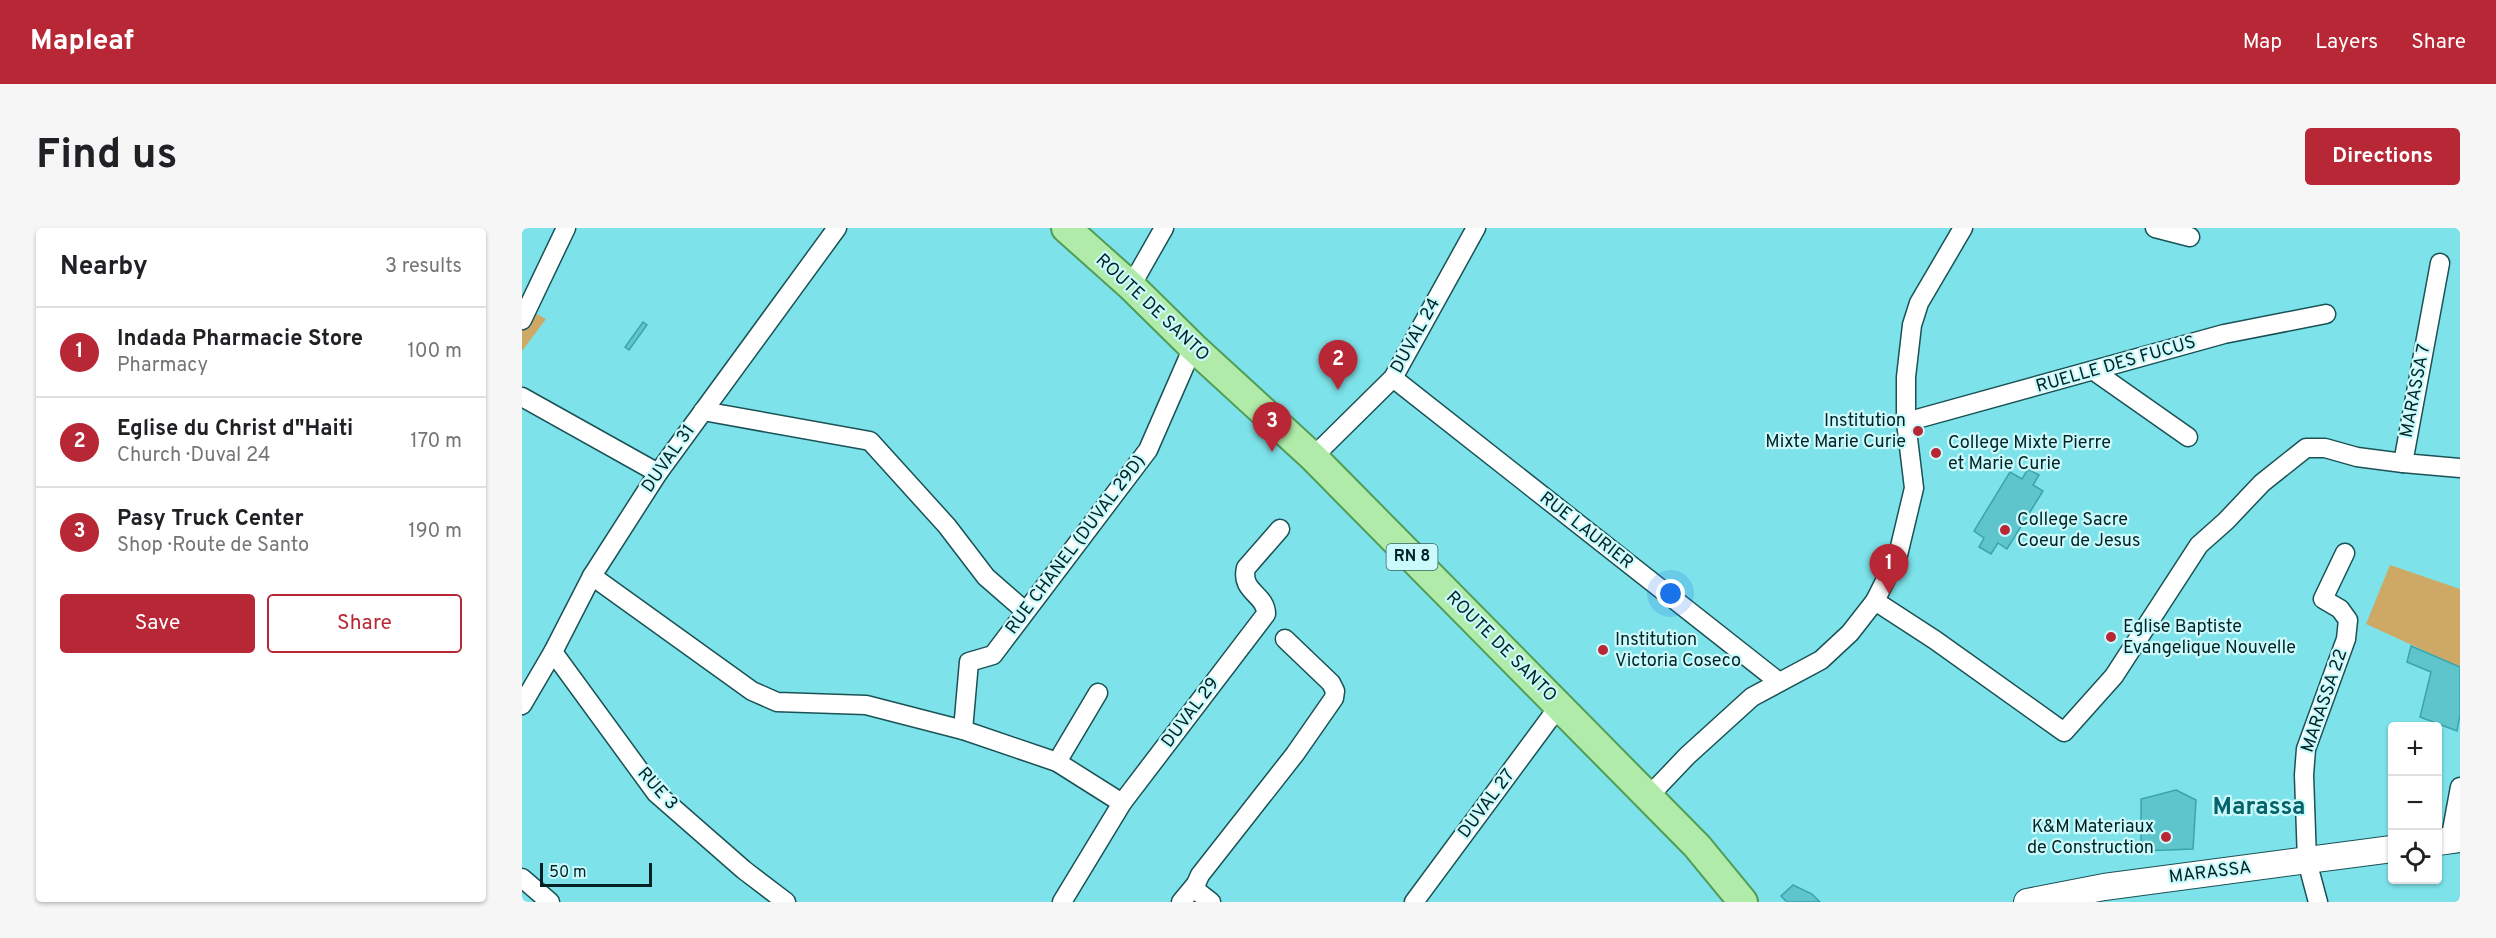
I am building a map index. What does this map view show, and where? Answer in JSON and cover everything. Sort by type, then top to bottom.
[{"type":"main road","name":"ROUTE DE SANTO","points":[[1066,228],[1313,457],[1696,846],[1743,902]]},
{"type":"main road","name":"MARASSA","points":[[2027,902],[2104,887],[2388,850]]},
{"type":"street","points":[[522,320],[566,228]]},
{"type":"street","name":"DUVAL 31","points":[[522,705],[553,652],[592,576],[658,473],[837,228]]},
{"type":"street","points":[[1131,286],[1164,228]]},
{"type":"street","name":"DUVAL 24","points":[[1313,457],[1393,378],[1476,228]]},
{"type":"street","points":[[1648,797],[1687,756],[1752,697],[1821,660],[1850,633],[1875,601],[1898,555],[1914,488],[1906,422],[1906,377],[1912,325],[1919,303],[1963,228]]},
{"type":"street","points":[[2155,228],[2190,237]]},
{"type":"street","name":"MARASSA 7","points":[[2440,263],[2403,463],[2460,468]]},
{"type":"street","name":"RUELLE DES FUCUS","points":[[1906,422],[2224,334],[2326,314]]},
{"type":"street","name":"RUE CHANEL (DUVAL 29D)","points":[[963,730],[969,662],[993,655],[1148,450],[1193,347]]},
{"type":"street","points":[[2094,371],[2188,437]]},
{"type":"street","name":"RUE LAURIER","points":[[1393,378],[1779,682]]},
{"type":"street","points":[[522,397],[658,473]]},
{"type":"street","points":[[703,411],[870,441],[946,526],[986,577],[1025,610]]},
{"type":"street","points":[[1875,601],[1935,640],[2064,732],[2114,676],[2199,545],[2226,521],[2262,483],[2306,448],[2325,448],[2357,457],[2403,463]]},
{"type":"street","name":"DUVAL 29","points":[[1062,902],[1122,803],[1266,614],[1265,605],[1245,583],[1244,575],[1246,568],[1280,529]]},
{"type":"street","name":"MARASSA 22","points":[[2318,902],[2307,861],[2304,775],[2306,748],[2346,639],[2348,620],[2340,609],[2323,599],[2345,553]]},
{"type":"street","points":[[592,576],[752,691],[777,702],[866,705],[963,730],[1057,762],[1122,803]]},
{"type":"street","points":[[1181,902],[1295,754],[1334,698],[1332,683],[1285,639]]},
{"type":"street","name":"RUE 3","points":[[553,652],[656,793],[744,870],[786,902]]},
{"type":"street","points":[[1057,762],[1098,693]]},
{"type":"street","name":"DUVAL 27","points":[[1414,902],[1560,706]]},
{"type":"street","points":[[2449,841],[2460,788]]},
{"type":"street","points":[[522,878],[550,902]]},
{"type":"street","points":[[1196,884],[1197,891],[1211,902]]},
{"type":"shaded area","points":[[531,311],[546,319],[522,351],[522,328]]},
{"type":"shaded area","points":[[2390,565],[2460,589],[2460,667],[2366,624]]},
{"type":"building","points":[[643,322],[647,325],[629,350],[625,347]]},
{"type":"building","points":[[2028,469],[2039,475],[2033,485],[2043,491],[2007,549],[1998,543],[1991,554],[1979,547],[1984,538],[1974,531],[2010,472],[2022,479]]},
{"type":"building","points":[[2411,646],[2460,667],[2460,715],[2457,731],[2442,725],[2442,722],[2433,722],[2420,717],[2431,672],[2407,662]]},
{"type":"building","points":[[2176,790],[2196,800],[2193,849],[2141,851],[2141,799]]},
{"type":"building","points":[[1793,885],[1812,894],[1820,902],[1787,902],[1781,896]]},
{"type":"place","name":"Eglise du Christ d\"Haiti","points":[[1338,390]]},
{"type":"place","name":"Institution Mixte Marie Curie","points":[[1918,431]]},
{"type":"place","name":"Pasy Truck Center","points":[[1272,452]]},
{"type":"place","name":"College Mixte Pierre et Marie Curie","points":[[1936,453]]},
{"type":"place","name":"College Sacre Coeur de Jesus","points":[[2005,530]]},
{"type":"place","name":"Indada Pharmacie Store","points":[[1889,594]]},
{"type":"place","name":"Eglise Baptiste Evangelique Nouvelle","points":[[2111,637]]},
{"type":"place","name":"Institution Victoria Coseco","points":[[1603,650]]},
{"type":"place","name":"K&M Materiaux de Construction","points":[[2166,837]]},
{"type":"district","name":"Marassa","points":[[2259,808]]}]
